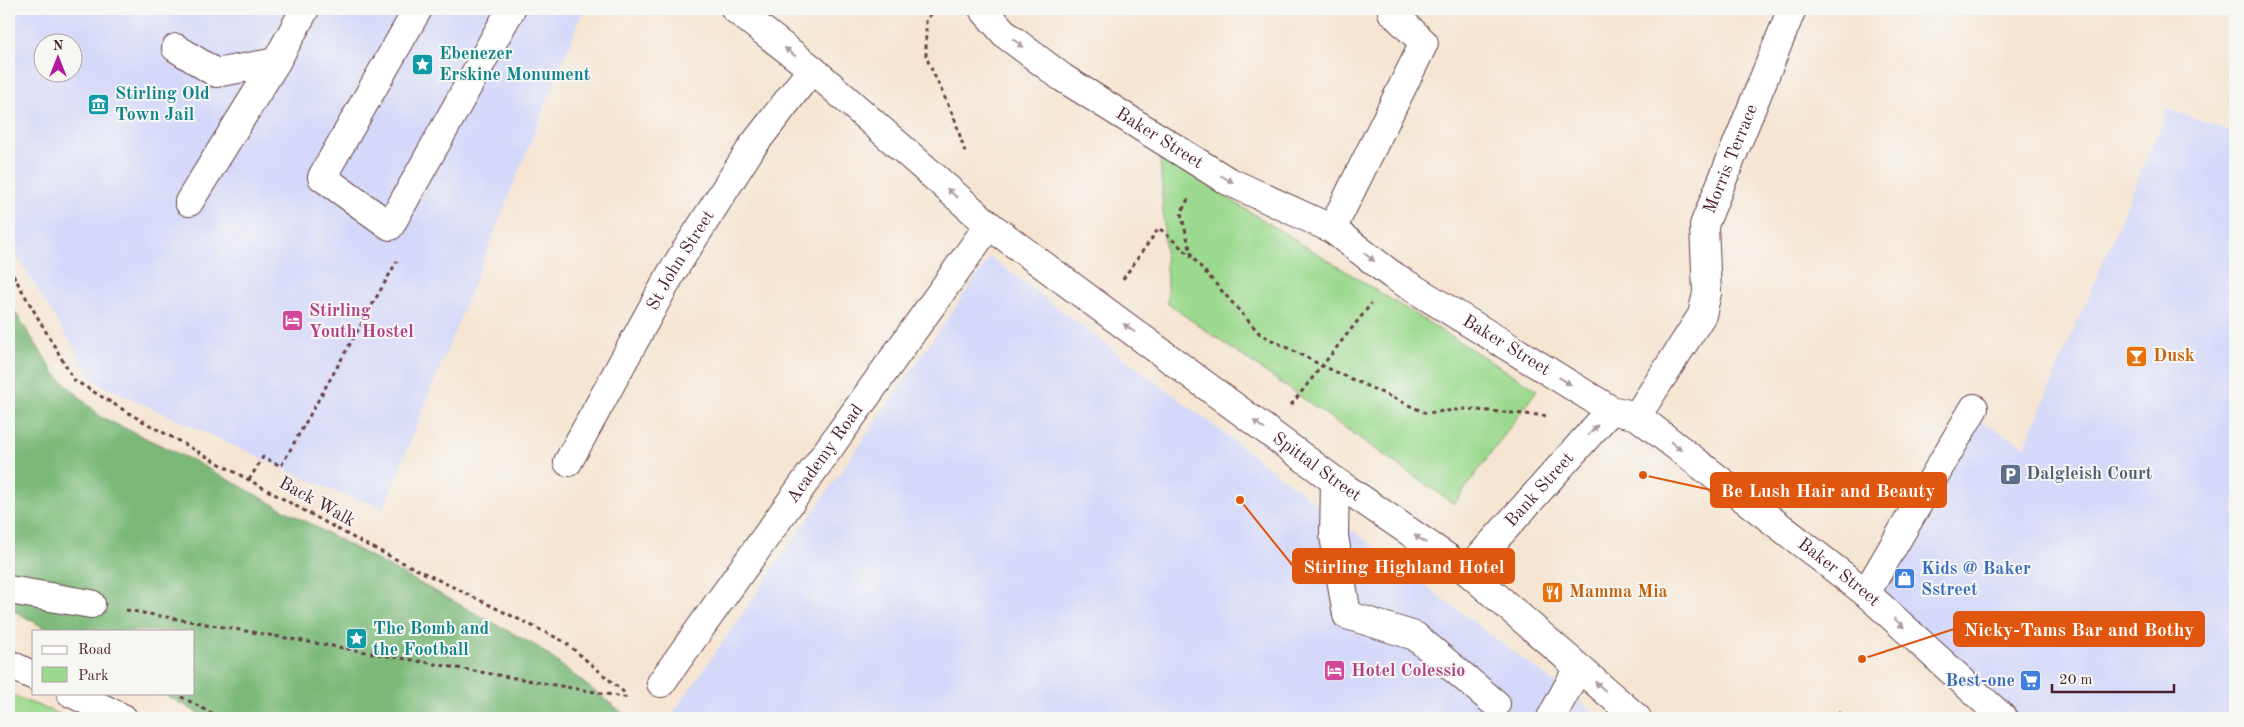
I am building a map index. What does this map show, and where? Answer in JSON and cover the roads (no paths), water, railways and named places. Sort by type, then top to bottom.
[{"type":"street","points":[[189,202],[276,62],[305,9]]},
{"type":"street","points":[[418,9],[322,177],[390,226],[511,9]]},
{"type":"street","points":[[735,9],[812,70],[989,225]]},
{"type":"street","name":"Baker Street","points":[[983,9],[1006,35],[1063,78],[1226,180],[1332,229],[1392,276],[1624,413],[1866,593],[2003,718]]},
{"type":"street","points":[[1332,229],[1424,43],[1392,12],[1392,9]]},
{"type":"street","name":"Morris Terrace","points":[[1624,413],[1702,315],[1707,293],[1704,225],[1792,9]]},
{"type":"street","points":[[176,48],[216,73],[276,62]]},
{"type":"street","name":"St John Street","points":[[568,462],[672,272],[752,148],[812,70]]},
{"type":"street","name":"Spittal Street","points":[[989,225],[1335,481],[1467,571],[1636,718]]},
{"type":"street","name":"Academy Road","points":[[662,683],[989,225]]},
{"type":"street","points":[[1866,593],[1974,408]]},
{"type":"street","name":"Bank Street","points":[[1467,571],[1624,413]]},
{"type":"street","points":[[1335,481],[1334,536],[1346,615],[1415,636],[1496,704]]},
{"type":"street","points":[[9,590],[91,604]]},
{"type":"street","points":[[9,664],[32,675]]},
{"type":"street","points":[[1551,718],[1578,668]]},
{"type":"street","points":[[73,694],[123,718]]},
{"type":"place","name":"Ebenezer Erskine Monument","points":[[423,64]]},
{"type":"place","name":"Stirling Old Town Jail","points":[[99,104]]},
{"type":"place","name":"Stirling Youth Hostel","points":[[293,321]]},
{"type":"place","name":"Dusk","points":[[2137,356]]},
{"type":"place","name":"Dalgleish Court","points":[[2010,474]]},
{"type":"place","name":"Be Lush Hair and Beauty","points":[[1643,475]]},
{"type":"place","name":"Stirling Highland Hotel","points":[[1240,500]]},
{"type":"place","name":"Kids @ Baker Sstreet","points":[[1905,579]]},
{"type":"place","name":"Mamma Mia","points":[[1553,592]]},
{"type":"place","name":"The Bomb and the Football","points":[[357,639]]},
{"type":"place","name":"Nicky-Tams Bar and Bothy","points":[[1862,659]]},
{"type":"place","name":"Hotel Colessio","points":[[1335,671]]},
{"type":"place","name":"Best-one","points":[[2031,681]]}]
